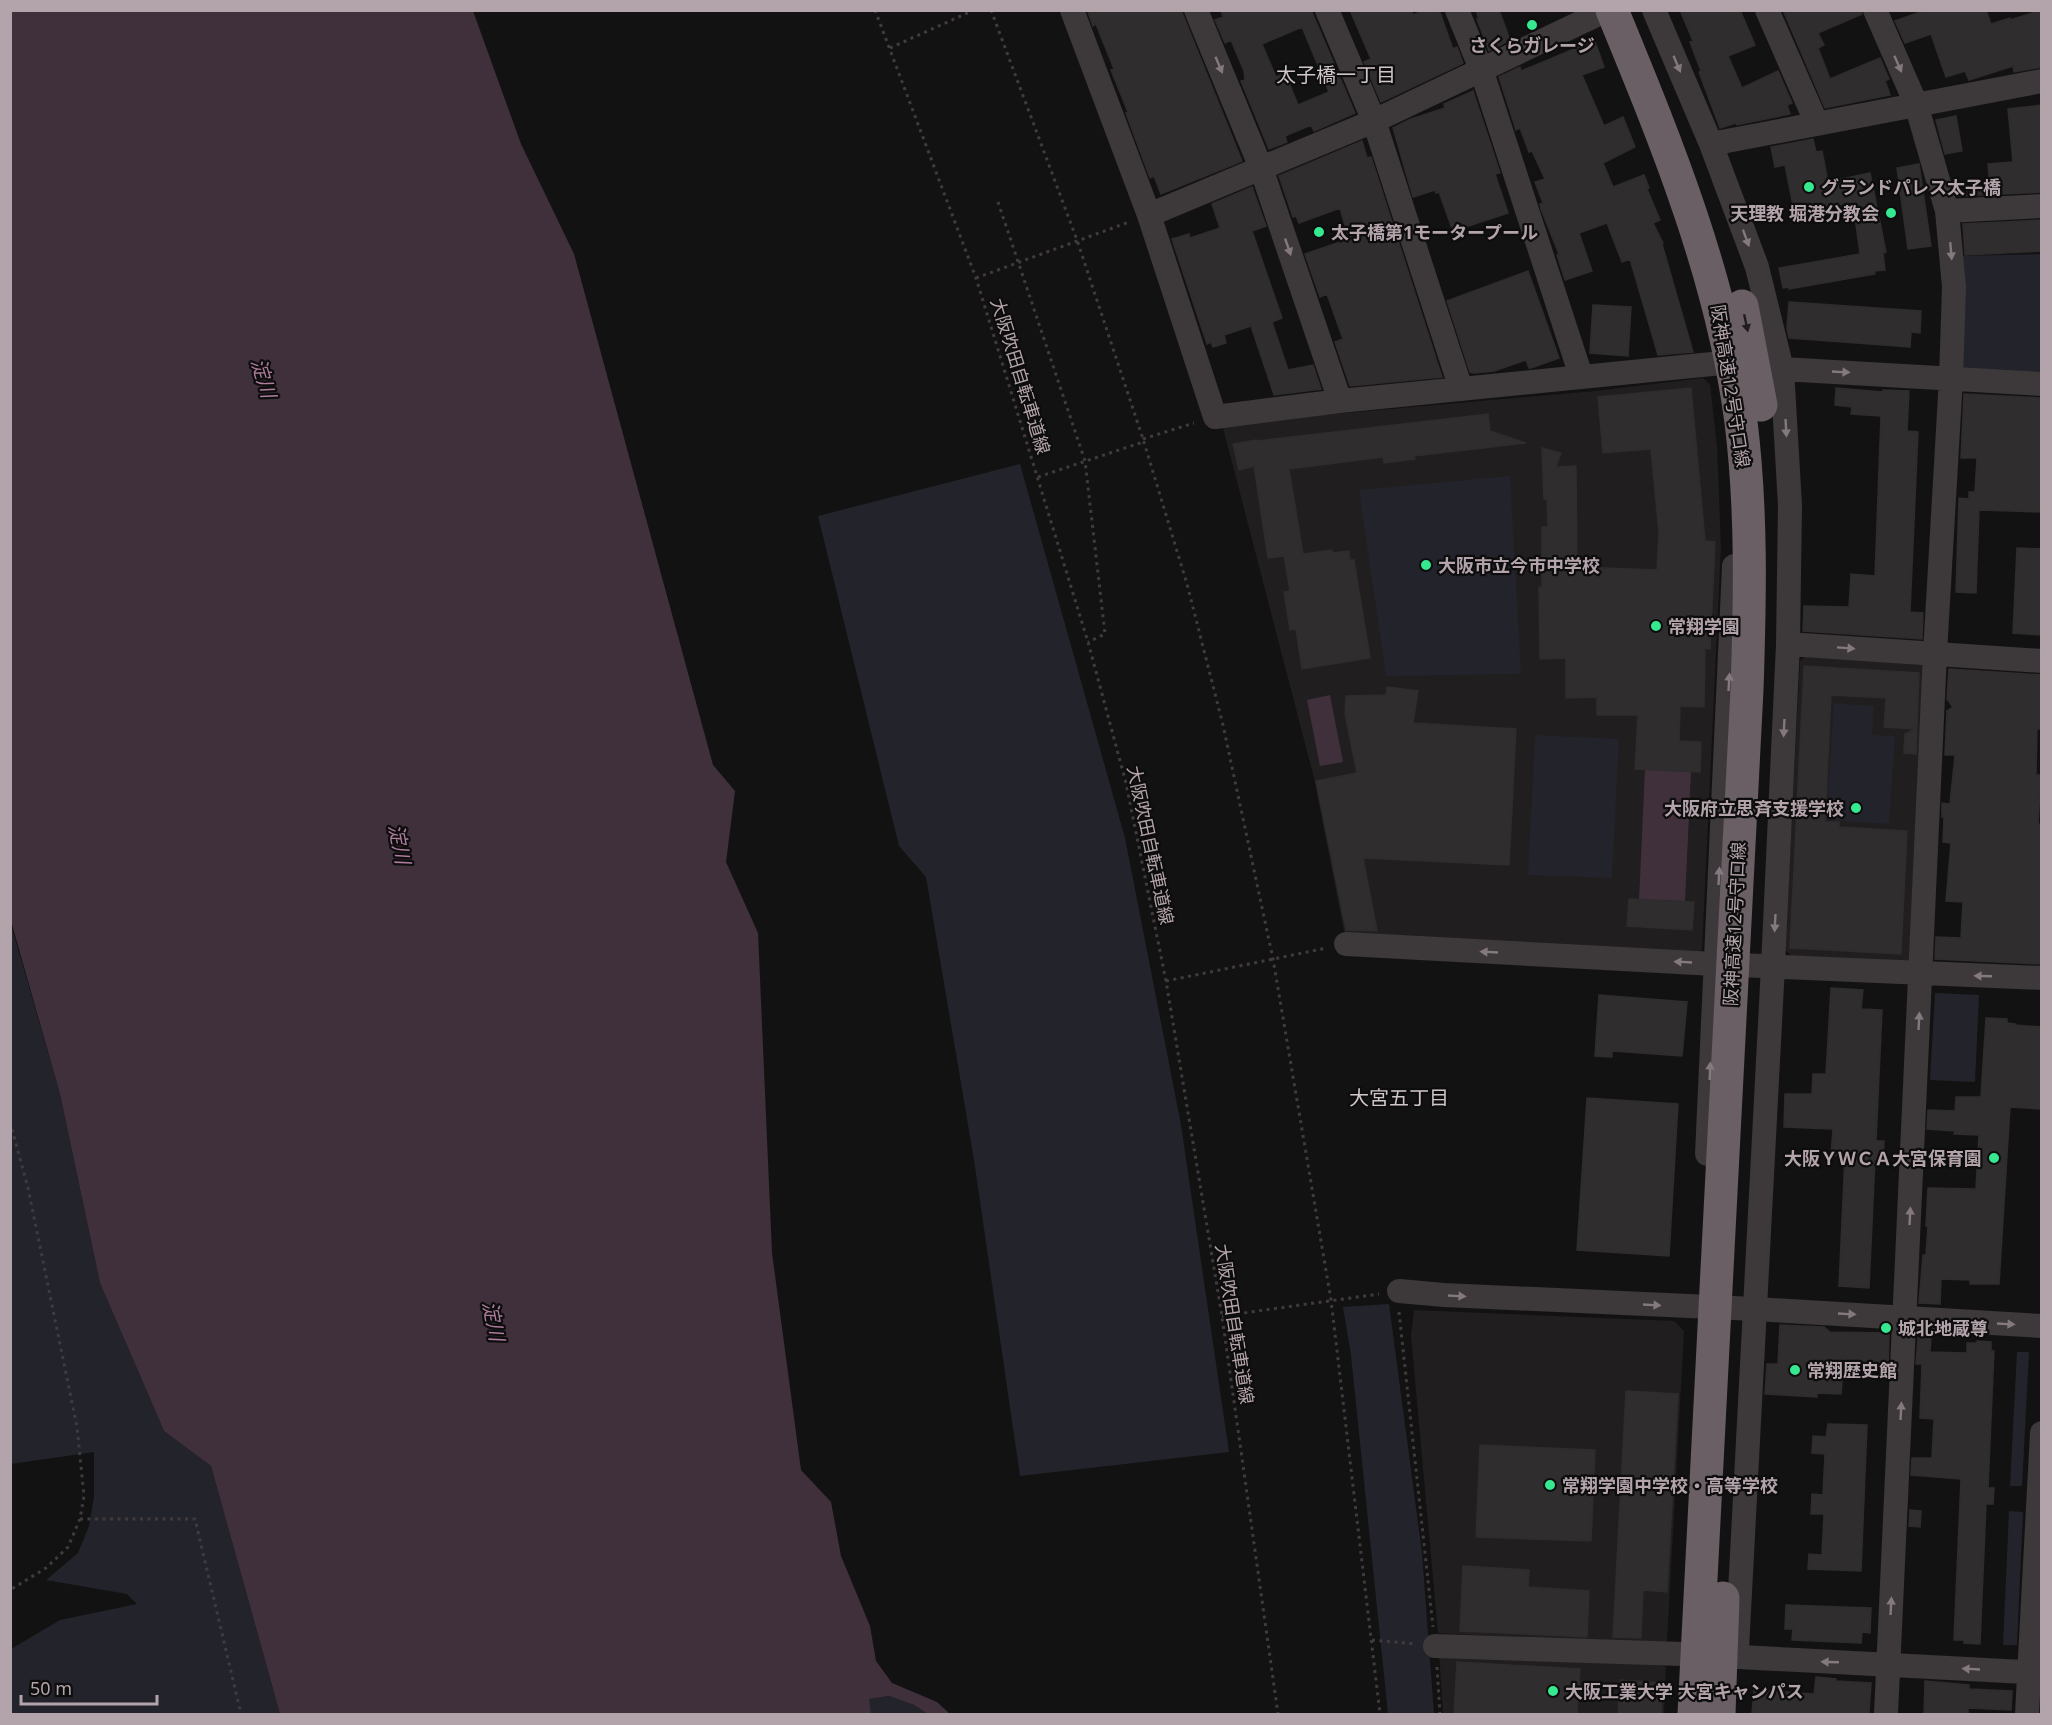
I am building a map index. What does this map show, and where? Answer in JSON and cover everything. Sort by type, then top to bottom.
[{"type":"highway","name":"阪神高速12号守口線","points":[[1636,10],[1701,171],[1731,260],[1752,348],[1761,405],[1772,514],[1773,575],[1769,693],[1719,1714]]},
{"type":"highway","name":"阪神高速12号守口線","points":[[1603,11],[1679,176],[1708,265],[1722,321],[1741,420],[1749,514],[1750,575],[1746,690],[1694,1714]]},
{"type":"street","points":[[1072,10],[1149,215],[1215,417],[1340,401],[1722,363],[1782,369],[2042,384]]},
{"type":"street","points":[[1196,10],[1261,168],[1340,401]]},
{"type":"street","points":[[1327,10],[1374,121],[1461,389]]},
{"type":"street","points":[[1457,10],[1481,69],[1581,376]]},
{"type":"street","points":[[1654,10],[1711,144],[1757,267],[1782,369],[1790,505],[1788,644],[1734,1714]]},
{"type":"street","points":[[1767,10],[1817,123]]},
{"type":"street","points":[[1875,10],[1916,104],[1947,211],[1954,288],[1886,1714]]},
{"type":"street","points":[[1149,215],[1374,121],[1603,11],[1698,266],[1722,363],[1735,546],[1679,1714]]},
{"type":"street","points":[[1711,144],[2042,81]]},
{"type":"street","points":[[1947,211],[2042,206]]},
{"type":"street","points":[[1788,644],[2042,661]]},
{"type":"street","points":[[1346,944],[1715,964],[2042,978]]},
{"type":"street","points":[[1399,1299],[1443,1295],[1755,1309],[2042,1326]]},
{"type":"street","points":[[2027,1714],[2035,1673],[2042,1433]]},
{"type":"street","points":[[1435,1646],[1683,1654],[2035,1673]]},
{"type":"path","name":"大阪吹田自転車道線","points":[[875,10],[976,278],[1088,642],[1126,783],[1166,981],[1222,1316],[1278,1714]]},
{"type":"path","points":[[890,48],[974,10]]},
{"type":"path","points":[[992,10],[1077,240],[1143,439],[1186,584],[1223,725],[1273,959],[1331,1300],[1380,1714]]},
{"type":"path","points":[[998,202],[1085,461],[1105,634],[1088,642]]},
{"type":"path","points":[[976,278],[1149,215]]},
{"type":"path","points":[[1038,477],[1140,443],[1143,439],[1215,417]]},
{"type":"path","points":[[1166,981],[1346,944]]},
{"type":"path","points":[[10,1122],[28,1188],[77,1427],[84,1496],[80,1519],[68,1547],[46,1568],[10,1590]]},
{"type":"path","points":[[1222,1316],[1331,1300],[1399,1299],[1440,1714]]},
{"type":"path","points":[[80,1519],[195,1519],[241,1714]]},
{"type":"path","points":[[1372,1640],[1435,1646]]},
{"type":"shaded area","points":[[2041,254],[2041,373],[1965,369],[1960,363],[1960,256]]},
{"type":"shaded area","points":[[1703,378],[1710,384],[1717,446],[1721,547],[1702,950],[1695,956],[1349,937],[1344,931],[1314,778],[1222,424],[1595,391]]},
{"type":"shaded area","points":[[1020,464],[1125,838],[1181,1125],[1229,1452],[1020,1476],[974,1160],[926,877],[899,846],[818,516]]},
{"type":"shaded area","points":[[1510,476],[1521,674],[1386,676],[1359,490]]},
{"type":"shaded area","name":"大阪府立思斉支援学校","points":[[1807,655],[1922,662],[1927,668],[1912,957],[1906,963],[1792,957],[1785,949],[1800,661]]},
{"type":"shaded area","points":[[1834,703],[1874,706],[1872,735],[1895,736],[1889,824],[1826,820]]},
{"type":"shaded area","points":[[1535,735],[1619,739],[1612,878],[1528,875]]},
{"type":"shaded area","points":[[10,921],[60,1094],[100,1283],[164,1431],[211,1466],[280,1714],[11,1714],[11,1649],[60,1620],[137,1604],[127,1594],[46,1580],[78,1553],[89,1526],[94,1497],[94,1452],[11,1464]]},
{"type":"shaded area","points":[[1935,993],[1979,995],[1975,1082],[1930,1080]]},
{"type":"shaded area","points":[[1389,1304],[1422,1553],[1434,1714],[1388,1714],[1351,1355],[1343,1307]]},
{"type":"shaded area","name":"常翔学園中学校・高等学校","points":[[1414,1310],[1674,1321],[1684,1331],[1667,1641],[1660,1646],[1438,1633],[1411,1336]]},
{"type":"shaded area","points":[[2017,1352],[2029,1352],[2022,1486],[2010,1486]]},
{"type":"shaded area","points":[[2009,1511],[2023,1512],[2017,1645],[2003,1645]]},
{"type":"shaded area","name":"大阪工業大学 大宮キャンパス","points":[[1439,1652],[1651,1660],[1666,1667],[1664,1714],[1443,1714]]},
{"type":"shaded area","points":[[889,1696],[914,1705],[928,1714],[871,1714],[868,1699]]},
{"type":"water","name":"淀川","points":[[10,11],[473,11],[521,144],[574,254],[713,765],[735,791],[726,862],[758,933],[772,1253],[801,1470],[831,1502],[841,1556],[870,1626],[876,1661],[892,1683],[937,1702],[950,1714],[928,1714],[914,1705],[889,1696],[869,1699],[871,1714],[280,1714],[211,1466],[164,1431],[100,1283],[60,1094],[11,921]]},
{"type":"water","points":[[1330,695],[1343,762],[1320,766],[1307,700]]},
{"type":"water","points":[[1645,769],[1691,771],[1685,902],[1639,900]]},
{"type":"building","points":[[1091,10],[1181,10],[1242,161],[1161,194],[1154,176],[1150,178],[1111,70],[1114,69],[1096,24],[1093,26],[1088,12]]},
{"type":"building","points":[[1221,10],[1311,10],[1355,113],[1314,131],[1311,125],[1285,136],[1287,142],[1269,149],[1241,81],[1245,80],[1244,71],[1231,40],[1225,43],[1215,20],[1223,17]],"holes":[[[1302,27],[1329,92],[1298,105],[1285,73],[1276,77],[1262,44]]]},
{"type":"building","points":[[1350,10],[1411,10],[1413,15],[1425,10],[1439,10],[1453,49],[1457,47],[1463,63],[1381,102],[1364,62],[1371,59]]},
{"type":"building","points":[[1476,10],[1499,10],[1510,40],[1489,51]]},
{"type":"building","points":[[1680,10],[1740,10],[1755,45],[1728,56],[1742,88],[1778,71],[1792,103],[1787,105],[1790,114],[1720,128],[1699,72],[1701,71],[1690,42],[1693,41]]},
{"type":"building","points":[[1783,10],[1861,10],[1862,14],[1818,33],[1824,45],[1818,48],[1830,79],[1880,58],[1889,79],[1885,81],[1890,95],[1825,108]]},
{"type":"building","points":[[1926,10],[1986,10],[1991,24],[2042,10],[2042,67],[2014,72],[2013,66],[1969,80],[1965,71],[1946,77],[1931,34],[1905,43],[1895,21]]},
{"type":"building","points":[[1594,39],[1604,67],[1582,75],[1604,126],[1623,117],[1635,147],[1603,163],[1613,187],[1644,175],[1649,188],[1647,189],[1660,220],[1653,223],[1663,243],[1693,352],[1658,355],[1630,259],[1622,262],[1607,223],[1579,233],[1592,271],[1565,280],[1557,255],[1559,254],[1541,209],[1540,204],[1543,203],[1535,182],[1545,179],[1532,151],[1529,152],[1520,128],[1516,130],[1499,77],[1520,67],[1521,71]]},
{"type":"building","points":[[1473,91],[1500,173],[1495,174],[1508,213],[1453,231],[1439,192],[1436,193],[1435,190],[1413,197],[1393,128],[1411,119],[1445,108],[1444,104]]},
{"type":"building","points":[[2042,105],[2042,192],[1958,196],[1957,193],[1990,190],[1988,164],[2013,162],[2008,109]]},
{"type":"building","points":[[1956,116],[1962,151],[1945,154],[1936,120]]},
{"type":"building","points":[[1813,139],[1816,152],[1822,151],[1828,182],[1870,173],[1886,252],[1883,253],[1885,270],[1874,271],[1875,274],[1789,289],[1790,287],[1783,288],[1779,268],[1860,254],[1853,202],[1795,215],[1785,165],[1775,167],[1771,147]]},
{"type":"building","points":[[1362,141],[1367,158],[1371,157],[1442,377],[1350,386],[1335,342],[1343,339],[1327,294],[1320,297],[1305,254],[1349,239],[1340,208],[1299,223],[1296,216],[1293,217],[1279,176]]},
{"type":"building","points":[[1919,164],[1931,246],[1908,249],[1897,168]]},
{"type":"building","points":[[1252,187],[1266,226],[1252,231],[1282,318],[1272,322],[1288,370],[1313,365],[1321,389],[1274,395],[1251,326],[1224,335],[1226,343],[1213,347],[1211,342],[1207,344],[1172,239],[1189,234],[1190,238],[1220,228],[1212,204]]},
{"type":"building","points":[[2042,220],[2042,251],[1965,255],[1963,224]]},
{"type":"building","points":[[1528,271],[1559,358],[1531,368],[1526,360],[1494,371],[1470,372],[1447,301]]},
{"type":"building","points":[[1789,302],[1921,311],[1920,333],[1911,332],[1910,347],[1789,338],[1787,328]]},
{"type":"building","points":[[1593,305],[1631,307],[1628,356],[1590,353]]},
{"type":"building","points":[[1691,388],[1705,541],[1715,542],[1710,649],[1705,648],[1704,707],[1680,706],[1679,741],[1701,742],[1700,772],[1635,769],[1638,715],[1597,715],[1597,697],[1566,698],[1566,658],[1540,659],[1539,587],[1542,587],[1542,527],[1548,527],[1547,496],[1547,499],[1544,499],[1542,448],[1561,453],[1556,467],[1576,466],[1577,567],[1657,570],[1659,533],[1651,449],[1603,453],[1598,397]]},
{"type":"building","points":[[1836,388],[1883,392],[1883,390],[1909,391],[1907,431],[1918,432],[1910,612],[1923,613],[1922,639],[1803,631],[1804,606],[1849,607],[1851,574],[1875,576],[1881,416],[1851,414],[1852,407],[1835,405]]},
{"type":"building","points":[[1964,394],[2042,398],[2042,512],[1979,510],[1976,593],[1956,592],[1959,498],[1969,499],[1969,492],[1975,492],[1977,458],[1961,458]]},
{"type":"building","points":[[1488,414],[1490,431],[1526,443],[1414,456],[1415,459],[1384,463],[1383,457],[1289,469],[1303,554],[1332,550],[1333,553],[1349,551],[1350,560],[1354,560],[1370,658],[1302,669],[1296,629],[1290,630],[1284,592],[1290,591],[1284,556],[1268,558],[1254,466],[1239,470],[1233,444]]},
{"type":"building","points":[[2017,548],[2042,549],[2042,635],[2013,633]]},
{"type":"building","points":[[1804,666],[1919,673],[1916,754],[1904,753],[1905,734],[1915,729],[1884,727],[1886,698],[1831,695],[1825,822],[1839,822],[1839,827],[1907,831],[1901,954],[1790,948]]},
{"type":"building","points":[[1949,669],[2042,675],[2042,729],[2037,729],[2036,775],[2041,775],[2038,824],[2042,824],[2042,964],[1935,959],[1936,937],[1961,938],[1963,902],[1946,901],[1951,843],[1943,842],[1942,803],[1950,804],[1955,755],[1945,755],[1947,711],[1953,707],[1947,699]]},
{"type":"building","points":[[1387,687],[1418,691],[1413,723],[1516,729],[1509,865],[1363,858],[1377,931],[1346,930],[1316,781],[1357,773],[1345,714],[1346,696],[1386,695]]},
{"type":"building","points":[[1629,899],[1694,902],[1692,930],[1627,926]]},
{"type":"building","points":[[1831,988],[1863,990],[1861,1009],[1882,1010],[1876,1141],[1884,1141],[1883,1160],[1875,1159],[1869,1288],[1839,1286],[1845,1156],[1831,1155],[1833,1129],[1784,1127],[1785,1094],[1812,1094],[1813,1074],[1826,1074]]},
{"type":"building","points":[[1599,995],[1687,1002],[1682,1056],[1612,1051],[1612,1057],[1595,1056]]},
{"type":"building","points":[[1986,1018],[2007,1019],[2007,1023],[2014,1025],[2042,1027],[2042,1109],[2010,1107],[1999,1284],[1970,1284],[1970,1280],[1941,1279],[1940,1304],[1919,1303],[1923,1255],[1926,1255],[1928,1188],[1976,1189],[1979,1135],[1954,1134],[1955,1131],[1927,1129],[1928,1110],[1955,1111],[1956,1097],[1981,1097]]},
{"type":"building","points":[[1587,1098],[1678,1104],[1669,1256],[1577,1250]]},
{"type":"building","points":[[1780,1325],[1824,1327],[1830,1332],[1889,1333],[1888,1368],[1843,1368],[1841,1394],[1817,1393],[1817,1397],[1765,1394],[1767,1364],[1778,1364]]},
{"type":"building","points":[[1918,1338],[1931,1338],[1930,1352],[1967,1353],[1967,1343],[1977,1343],[1977,1341],[1991,1342],[1991,1351],[1994,1351],[1988,1488],[1994,1488],[1993,1504],[1986,1504],[1980,1644],[1954,1640],[1961,1479],[1911,1475],[1912,1458],[1932,1458],[1934,1419],[1920,1418],[1922,1364],[1916,1364]]},
{"type":"building","points":[[1626,1391],[1678,1394],[1667,1592],[1643,1590],[1641,1638],[1613,1637]]},
{"type":"building","points":[[1828,1424],[1867,1425],[1861,1571],[1808,1569],[1809,1554],[1822,1555],[1824,1514],[1811,1514],[1812,1494],[1823,1495],[1825,1454],[1812,1453],[1813,1436],[1826,1437]]},
{"type":"building","points":[[1480,1445],[1595,1450],[1591,1541],[1476,1537]]},
{"type":"building","points":[[1910,1510],[1921,1511],[1920,1527],[1909,1526]]},
{"type":"building","points":[[1463,1566],[1529,1570],[1528,1587],[1589,1591],[1587,1637],[1460,1631]]},
{"type":"building","points":[[1786,1605],[1871,1608],[1870,1633],[1862,1632],[1861,1643],[1792,1640],[1793,1629],[1785,1629]]},
{"type":"building","points":[[1457,1662],[1580,1669],[1577,1714],[1454,1714]]},
{"type":"building","points":[[1816,1677],[1836,1679],[1836,1681],[1871,1683],[1869,1714],[1752,1714],[1754,1690],[1814,1694]]},
{"type":"building","points":[[1620,1680],[1663,1683],[1661,1714],[1618,1714]]},
{"type":"building","points":[[1925,1681],[1969,1685],[1969,1689],[2012,1691],[2011,1710],[1968,1708],[1968,1714],[1924,1714]]},
{"type":"place","name":"さくらガレージ","points":[[1532,25]]},
{"type":"place","name":"グランドパレス太子橋","points":[[1809,187]]},
{"type":"place","name":"天理教 堀港分教会","points":[[1891,213]]},
{"type":"place","name":"太子橋第1モータープール","points":[[1319,232]]},
{"type":"place","name":"大阪市立今市中学校","points":[[1426,565]]},
{"type":"place","name":"常翔学園","points":[[1656,626]]},
{"type":"place","name":"大阪府立思斉支援学校","points":[[1856,808]]},
{"type":"place","name":"大阪ＹＷＣＡ大宮保育園","points":[[1994,1158]]},
{"type":"place","name":"城北地蔵尊","points":[[1886,1328]]},
{"type":"place","name":"常翔歴史館","points":[[1795,1370]]},
{"type":"place","name":"常翔学園中学校・高等学校","points":[[1550,1485]]},
{"type":"place","name":"大阪工業大学 大宮キャンパス","points":[[1553,1691]]},
{"type":"district","name":"太子橋一丁目","points":[[1336,74]]},
{"type":"district","name":"大宮五丁目","points":[[1399,1097]]}]
